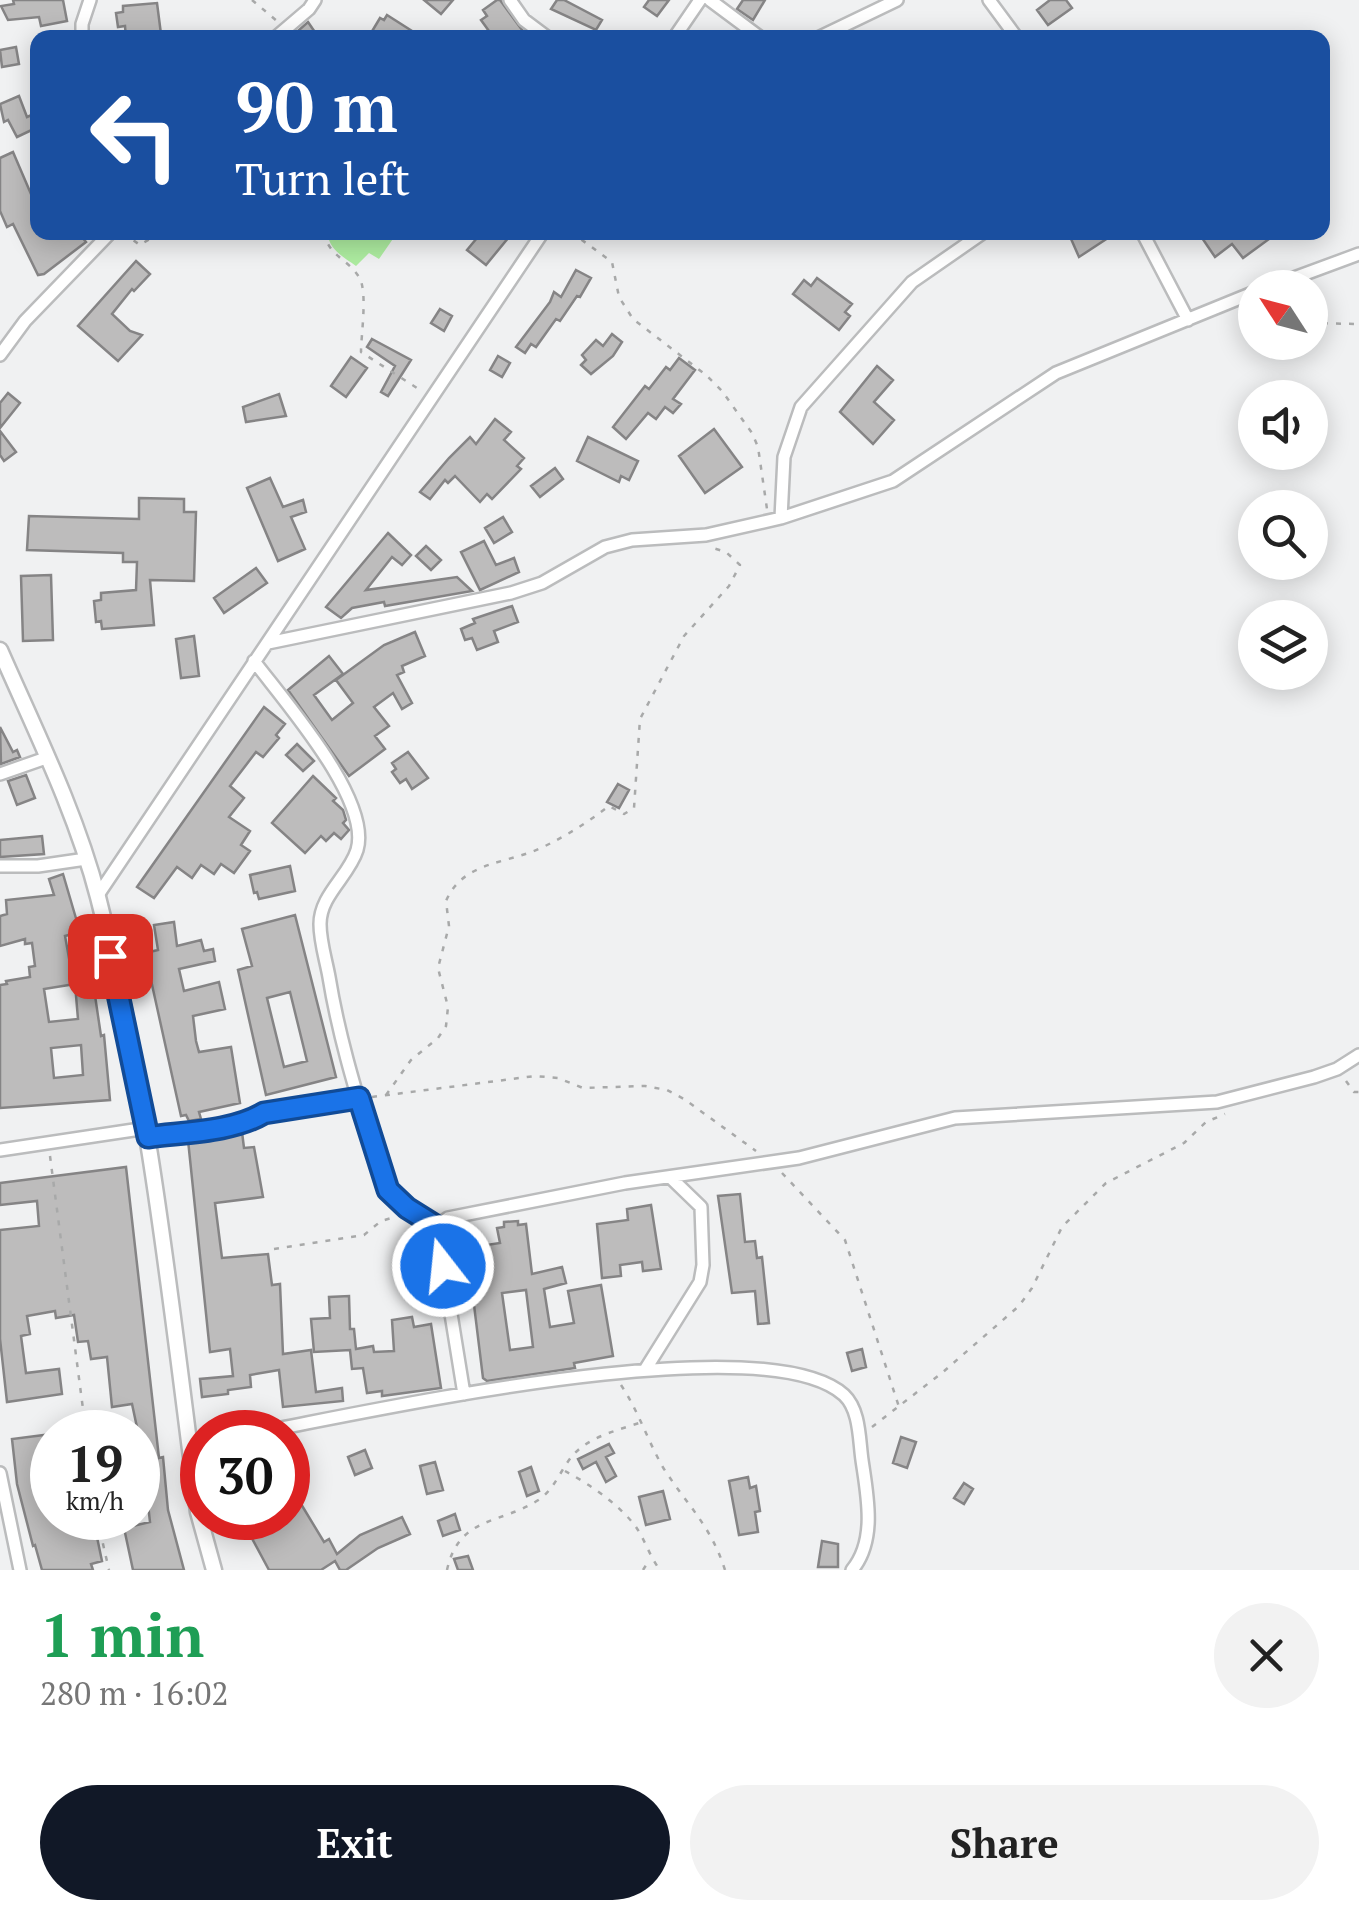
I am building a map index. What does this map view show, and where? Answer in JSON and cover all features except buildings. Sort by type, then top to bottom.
[{"type":"street","points":[[82,30],[90,0]]},
{"type":"street","points":[[286,28],[309,10],[315,0]]},
{"type":"street","points":[[510,0],[524,20],[537,30]]},
{"type":"street","points":[[679,30],[700,0]]},
{"type":"street","points":[[710,0],[750,30]]},
{"type":"street","points":[[835,30],[897,0]]},
{"type":"street","points":[[989,0],[1011,30]]},
{"type":"street","points":[[0,354],[25,321],[103,240]]},
{"type":"street","points":[[98,896],[538,240]]},
{"type":"street","points":[[775,520],[784,456],[801,407],[912,282],[972,240]]},
{"type":"street","points":[[1146,240],[1188,320]]},
{"type":"street","points":[[1316,270],[1359,254]]},
{"type":"street","points":[[268,643],[511,593],[542,584],[605,547],[632,540],[706,535],[775,520],[893,480],[1056,372],[1238,299]]},
{"type":"street","points":[[0,650],[98,896],[148,1133],[191,1410]]},
{"type":"street","points":[[254,660],[332,768],[356,813],[359,844],[353,862],[328,900],[320,924],[334,1006],[382,1176],[398,1200],[439,1228],[464,1394]]},
{"type":"street","points":[[0,774],[46,758]]},
{"type":"street","points":[[0,866],[86,860]]},
{"type":"street","points":[[439,1228],[448,1218],[670,1177],[799,1158],[955,1118],[1217,1102],[1276,1089],[1337,1069],[1359,1055]]},
{"type":"street","points":[[0,1150],[252,1120],[264,1113],[359,1098]]},
{"type":"street","points":[[645,1370],[703,1274],[702,1212],[670,1177]]},
{"type":"street","points":[[310,1423],[612,1372],[757,1368],[793,1373],[820,1381],[844,1395],[854,1409],[868,1506],[866,1539],[852,1570]]},
{"type":"street","points":[[0,1473],[20,1570]]},
{"type":"street","points":[[206,1540],[214,1570]]},
{"type":"path","points":[[252,0],[286,28]]},
{"type":"path","points":[[325,240],[359,276],[364,290],[361,352],[434,399]]},
{"type":"path","points":[[582,240],[612,262],[619,297],[632,318],[706,374],[739,413],[758,447],[775,520]]},
{"type":"path","points":[[1328,323],[1359,324]]},
{"type":"path","points":[[386,1095],[411,1060],[438,1038],[446,1026],[448,1007],[438,968],[449,926],[446,901],[459,881],[492,862],[506,862],[538,850],[588,824],[609,806],[624,814],[634,808],[640,719],[684,636],[730,586],[740,565],[726,552],[712,547],[706,535]]},
{"type":"path","points":[[1337,1069],[1354,1092],[1359,1092]]},
{"type":"path","points":[[859,1437],[1020,1306],[1062,1227],[1106,1183],[1184,1144],[1206,1122],[1227,1112]]},
{"type":"path","points":[[48,1143],[83,1410]]},
{"type":"path","points":[[274,1250],[364,1235],[388,1218],[418,1214]]},
{"type":"path","points":[[612,1372],[663,1467],[713,1535],[725,1570]]},
{"type":"path","points":[[447,1570],[452,1552],[466,1532],[538,1500],[572,1456],[590,1442],[642,1422]]},
{"type":"path","points":[[563,1470],[626,1516],[660,1570]]},
{"type":"path","points":[[102,1540],[108,1570]]},
{"type":"path","points":[[643,1570],[651,1558]]},
{"type":"green space","points":[[330,240],[392,240],[379,259],[369,253],[356,266]]},
{"type":"route","points":[[110,956],[148,1137],[359,1098],[388,1190],[407,1208],[439,1228],[443,1266]]}]
